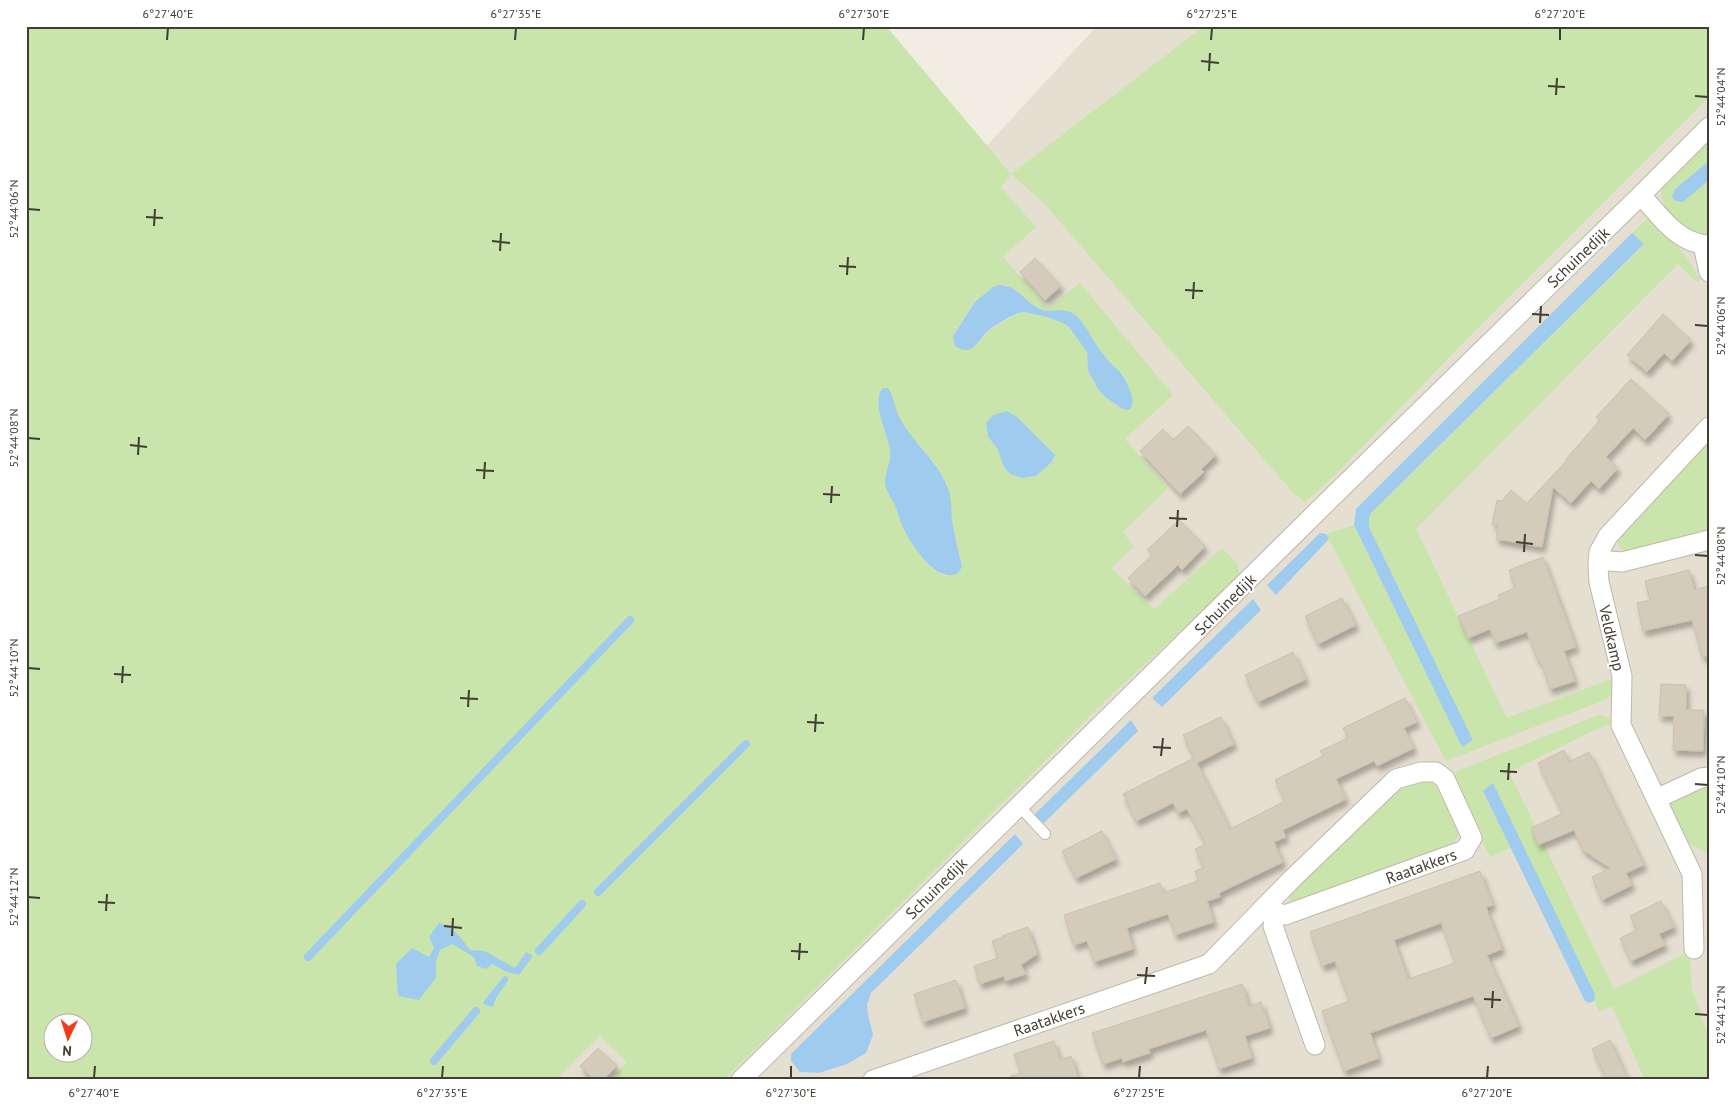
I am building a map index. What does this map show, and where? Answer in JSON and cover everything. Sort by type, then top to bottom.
[{"type":"street","name":"Schuinedijk","points":[[753,1075],[1019,806],[1709,127]]},
{"type":"street","points":[[1641,195],[1672,229],[1690,241],[1706,245],[1709,272]]},
{"type":"street","name":"Veldkamp","points":[[1694,949],[1700,871],[1656,799],[1621,725],[1622,676],[1599,582],[1598,560],[1599,552],[1608,536],[1709,427]]},
{"type":"street","points":[[1598,560],[1622,562],[1709,540]]},
{"type":"street","name":"Raatakkers","points":[[873,1080],[1209,964],[1270,911],[1291,880],[1396,779],[1421,772],[1436,772],[1445,779],[1472,838],[1465,850],[1285,915],[1270,911]]},
{"type":"street","points":[[1656,799],[1701,778],[1709,777]]},
{"type":"street","points":[[1270,911],[1273,926],[1316,1045]]},
{"type":"lane","points":[[1019,806],[1045,834]]},
{"type":"shaded area","points":[[1097,26],[1709,26],[1709,1080],[137,1080],[573,594]]},
{"type":"green space","points":[[26,26],[886,26],[1011,174],[1001,187],[1036,227],[1003,257],[1048,308],[1080,283],[1173,395],[1125,439],[1168,488],[1123,532],[1134,547],[1111,568],[1154,609],[1222,548],[1237,563],[1240,577],[1105,701],[724,1080],[620,1080],[615,1075],[627,1062],[600,1036],[555,1080],[26,1080]],"holes":[[[1005,285],[1018,292],[1038,308],[1077,318],[1096,342],[1103,355],[1124,376],[1132,396],[1121,408],[1105,397],[1093,382],[1088,371],[1087,352],[1069,327],[1063,323],[1047,317],[1024,312],[1018,313],[989,330],[978,344],[956,330],[975,302]],[[890,391],[894,407],[901,420],[911,436],[934,462],[948,486],[952,521],[962,566],[946,576],[937,572],[929,565],[914,546],[886,484],[890,450],[878,405]],[[986,423],[1051,463],[1035,476],[1022,478],[1010,474],[1004,467],[997,448],[988,437]]]},
{"type":"green space","points":[[1204,26],[1709,26],[1709,97],[1472,334],[1333,477],[1305,502],[1294,494],[1043,202],[1011,174]]},
{"type":"green space","points":[[1709,138],[1709,161],[1675,189],[1683,201],[1709,180],[1709,236],[1690,230],[1673,218],[1663,201],[1662,191],[1667,177]]},
{"type":"green space","points":[[1647,219],[1654,223],[1678,246],[1692,265],[1700,282],[1694,280],[1678,264],[1416,529],[1507,718],[1609,680],[1615,680],[1613,691],[1605,700],[1446,761],[1326,534],[1354,525],[1462,746],[1473,740],[1370,529],[1371,513],[1644,245],[1632,233]]},
{"type":"green space","points":[[1709,440],[1709,533],[1627,552],[1621,549],[1617,541],[1619,536]]},
{"type":"green space","points":[[1604,715],[1610,719],[1613,726],[1605,725],[1509,772],[1614,989],[1690,951],[1692,988],[1709,1039],[1709,1080],[1645,1080],[1612,1006],[1599,1012],[1594,1001],[1595,994],[1493,784],[1483,791],[1511,848],[1490,857],[1454,781],[1457,771],[1596,716]]},
{"type":"green space","points":[[1413,781],[1428,781],[1436,784],[1448,800],[1458,837],[1448,848],[1298,902],[1291,901],[1288,894],[1398,788]]},
{"type":"green space","points":[[1709,783],[1709,854],[1690,844],[1670,807],[1671,801]]},
{"type":"water","points":[[1709,161],[1709,180],[1683,202],[1675,201],[1672,197],[1675,189]]},
{"type":"water","points":[[1632,233],[1644,244],[1370,515],[1370,529],[1473,740],[1462,747],[1354,525],[1356,509]]},
{"type":"water","points":[[1000,285],[1011,288],[1042,310],[1068,311],[1076,316],[1085,326],[1101,351],[1123,377],[1132,398],[1130,409],[1121,408],[1105,397],[1088,371],[1087,352],[1069,327],[1047,317],[1024,312],[1018,313],[990,329],[972,348],[967,350],[955,346],[953,336],[975,302],[993,287]]},
{"type":"water","points":[[883,388],[888,388],[906,429],[937,468],[949,490],[952,520],[962,566],[956,574],[944,574],[936,570],[921,556],[904,530],[887,490],[885,479],[890,460],[890,450],[878,401],[879,394]]},
{"type":"water","points":[[1007,411],[1017,417],[1055,455],[1051,463],[1036,476],[1022,478],[1010,474],[1004,467],[997,448],[988,437],[986,423],[993,415]]},
{"type":"water","points":[[1320,533],[1326,534],[1329,539],[1276,595],[1267,585]]},
{"type":"water","points":[[1253,599],[1261,610],[1162,707],[1152,698]]},
{"type":"water","points":[[1131,720],[1138,731],[1044,823],[1034,815]]},
{"type":"water","points":[[1493,783],[1595,994],[1594,1001],[1589,1003],[1585,1001],[1483,791]]},
{"type":"water","points":[[1015,834],[1023,844],[871,993],[867,1005],[873,1035],[866,1053],[847,1064],[819,1073],[800,1072],[791,1061],[791,1054]]},
{"type":"water","points":[[439,923],[453,930],[470,950],[485,951],[515,968],[526,952],[533,956],[519,975],[507,972],[492,964],[486,969],[477,966],[474,957],[452,944],[440,950],[436,961],[436,978],[419,1000],[398,996],[396,964],[412,948],[429,957],[434,948],[429,937]]},
{"type":"water","points":[[505,975],[509,979],[496,998],[493,1007],[485,1005],[483,1002]]},
{"type":"building","points":[[1035,258],[1061,286],[1045,300],[1020,272]]},
{"type":"building","points":[[1663,314],[1691,340],[1672,361],[1664,353],[1647,372],[1627,355]]},
{"type":"building","points":[[1631,379],[1669,414],[1645,440],[1633,428],[1606,457],[1618,468],[1599,489],[1591,481],[1571,503],[1553,487],[1542,547],[1496,539],[1498,525],[1492,524],[1497,500],[1502,501],[1511,490],[1526,504],[1567,460],[1600,420],[1596,417]]},
{"type":"building","points":[[1188,426],[1216,455],[1201,469],[1204,472],[1180,494],[1140,451],[1163,429],[1173,440]]},
{"type":"building","points":[[1179,520],[1205,546],[1182,570],[1178,565],[1145,596],[1128,578],[1152,555],[1147,550]]},
{"type":"building","points":[[1543,557],[1576,647],[1564,651],[1575,681],[1550,689],[1540,660],[1538,661],[1527,632],[1495,643],[1490,629],[1468,638],[1458,616],[1500,599],[1498,595],[1515,588],[1509,570]]},
{"type":"building","points":[[1689,570],[1694,590],[1709,586],[1709,656],[1702,657],[1692,620],[1643,631],[1637,603],[1650,600],[1645,581]]},
{"type":"building","points":[[1342,598],[1356,625],[1318,644],[1305,616]]},
{"type":"building","points":[[1293,652],[1306,679],[1258,702],[1245,675]]},
{"type":"building","points":[[1661,684],[1686,685],[1686,710],[1704,710],[1703,751],[1673,750],[1674,716],[1659,716]]},
{"type":"building","points":[[1405,698],[1417,722],[1404,728],[1414,748],[1377,766],[1374,761],[1336,779],[1346,799],[1283,830],[1286,837],[1274,842],[1283,862],[1219,893],[1220,897],[1207,901],[1214,922],[1175,935],[1168,914],[1149,920],[1127,928],[1133,949],[1094,962],[1087,941],[1074,945],[1064,915],[1160,883],[1163,893],[1198,881],[1195,871],[1204,868],[1195,849],[1206,844],[1187,809],[1178,813],[1173,803],[1136,821],[1123,794],[1194,758],[1183,735],[1221,717],[1234,744],[1197,763],[1230,829],[1285,801],[1275,780],[1323,756],[1320,751],[1348,738],[1343,728]]},
{"type":"building","points":[[1564,750],[1569,762],[1589,752],[1644,865],[1626,873],[1632,885],[1602,900],[1592,877],[1610,868],[1583,850],[1574,830],[1538,845],[1531,828],[1563,813],[1538,763]]},
{"type":"building","points":[[1102,831],[1116,859],[1076,878],[1062,851]]},
{"type":"building","points":[[1480,871],[1493,905],[1486,907],[1502,949],[1487,955],[1519,1026],[1491,1038],[1473,996],[1370,1033],[1379,1058],[1344,1071],[1322,1011],[1349,1001],[1335,961],[1322,966],[1310,932]],"holes":[[[1441,923],[1455,963],[1408,979],[1394,940]]]},
{"type":"building","points":[[1661,901],[1674,927],[1659,934],[1665,945],[1631,961],[1620,938],[1637,930],[1630,916]]},
{"type":"building","points":[[1028,927],[1037,954],[1021,965],[1026,974],[1005,981],[1004,976],[980,984],[974,966],[998,958],[992,941]]},
{"type":"building","points":[[956,980],[965,1008],[923,1022],[914,994]]},
{"type":"building","points":[[1242,984],[1249,1006],[1261,1002],[1270,1028],[1245,1036],[1252,1058],[1219,1069],[1206,1030],[1149,1049],[1150,1053],[1123,1062],[1122,1058],[1103,1064],[1092,1033]]},
{"type":"building","points":[[1610,1040],[1628,1080],[1607,1080],[1592,1049]]},
{"type":"building","points":[[1054,1041],[1060,1060],[1071,1056],[1079,1080],[1012,1080],[1011,1076],[1021,1073],[1014,1054]]},
{"type":"building","points":[[598,1048],[617,1066],[603,1080],[594,1080],[580,1066]]},
{"type":"waterway","points":[[308,957],[630,620]]},
{"type":"waterway","points":[[598,892],[746,744]]},
{"type":"waterway","points":[[539,951],[582,904]]},
{"type":"waterway","points":[[434,1061],[476,1011]]}]
